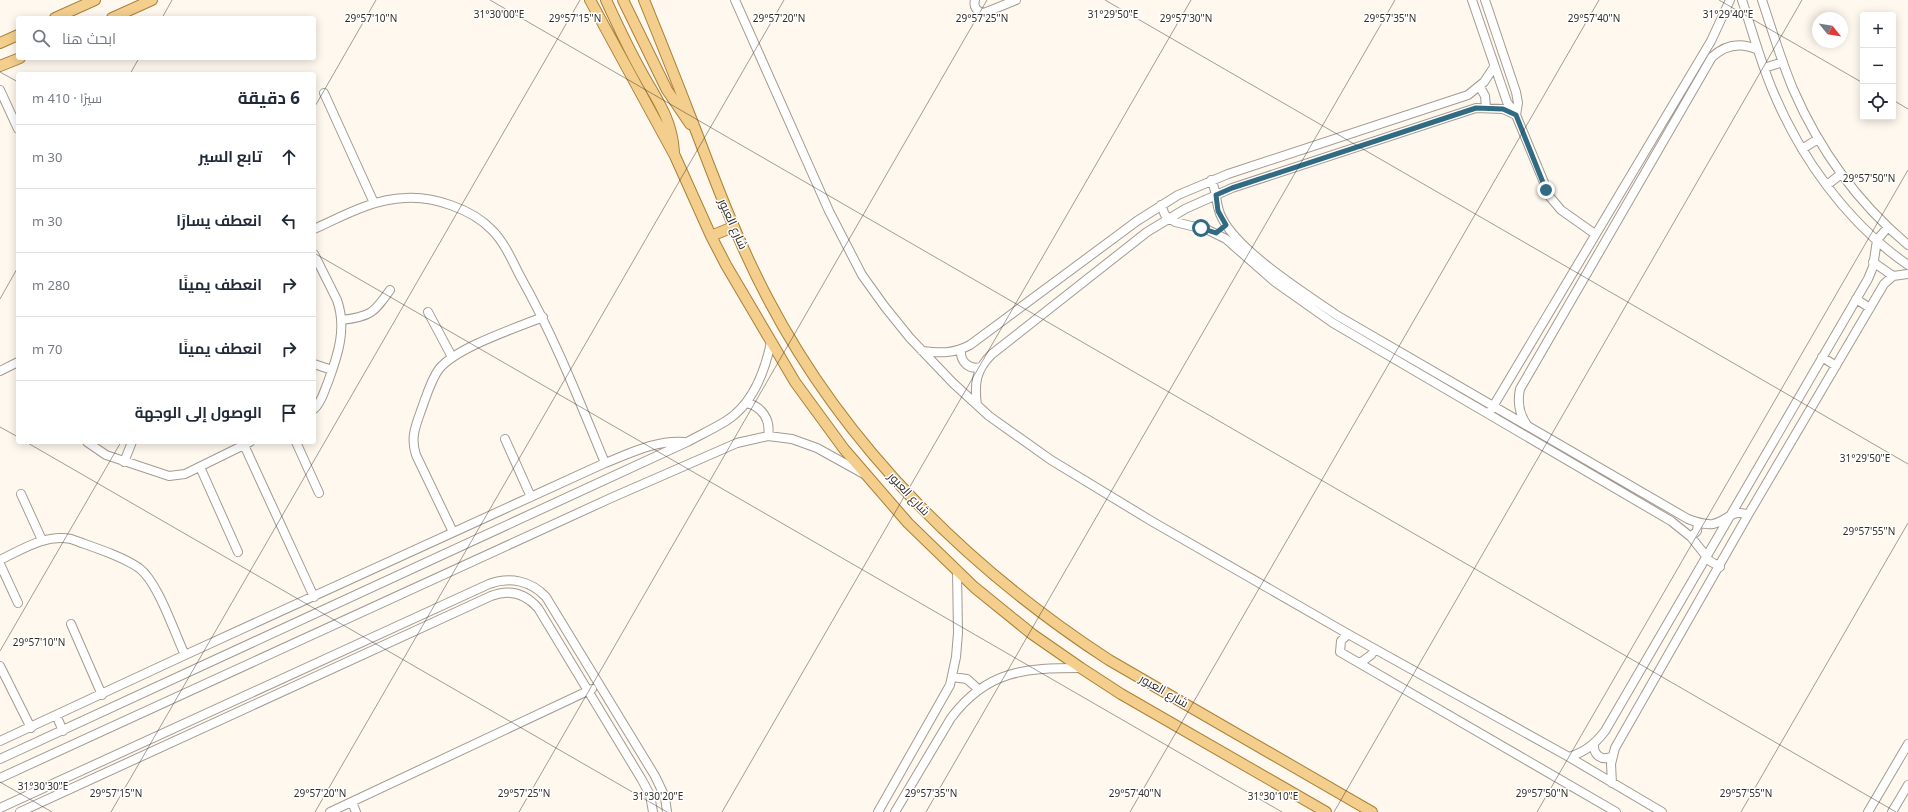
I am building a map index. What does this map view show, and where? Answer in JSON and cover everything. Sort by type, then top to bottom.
[{"type":"main road","points":[[64,16],[95,0]]},
{"type":"main road","points":[[116,16],[152,0]]},
{"type":"main road","name":"شارع العبور","points":[[590,0],[675,156],[710,236],[771,342],[812,407],[864,474],[908,523],[957,570],[1009,616],[1081,668],[1128,698],[1326,812]]},
{"type":"main road","points":[[606,0],[641,71],[663,108],[671,131],[675,156]]},
{"type":"main road","points":[[623,0],[667,90],[677,107],[696,130]]},
{"type":"main road","name":"شارع العبور","points":[[644,0],[733,227],[768,300],[799,352],[831,400],[890,474],[943,530],[976,560],[1040,613],[1109,660],[1372,812]]},
{"type":"main road","points":[[0,43],[16,36]]},
{"type":"main road","points":[[0,66],[16,60]]},
{"type":"main road","points":[[710,236],[733,227]]},
{"type":"street","points":[[735,0],[826,205],[849,252],[885,307],[922,351],[977,405],[1009,431],[1051,460],[1153,522],[1348,634],[1569,757],[1662,812]]},
{"type":"street","points":[[975,0],[974,7],[984,13],[1016,0]]},
{"type":"street","points":[[1472,0],[1507,102],[1516,115],[1550,197],[1561,210],[1595,234]]},
{"type":"street","points":[[1486,0],[1516,92],[1518,103],[1516,115]]},
{"type":"street","points":[[1489,414],[1717,30],[1730,0]]},
{"type":"street","points":[[1742,0],[1764,68],[1780,108],[1802,149],[1827,185],[1851,213],[1877,240],[1908,265]]},
{"type":"street","points":[[1762,0],[1793,88],[1818,139],[1841,174],[1866,204],[1908,245]]},
{"type":"street","points":[[1528,426],[1520,412],[1518,396],[1520,389],[1712,57],[1725,47],[1742,44],[1758,50]]},
{"type":"street","points":[[1764,68],[1783,62]]},
{"type":"street","points":[[1696,66],[1704,71]]},
{"type":"street","points":[[922,351],[944,353],[960,350],[980,338],[1161,205],[1195,187],[1211,180],[1468,95],[1480,87],[1494,67]]},
{"type":"street","points":[[1480,87],[1485,96],[1486,107]]},
{"type":"street","points":[[0,90],[16,125]]},
{"type":"street","points":[[324,93],[374,203]]},
{"type":"street","points":[[977,405],[975,386],[976,378],[981,367],[992,354],[1147,232],[1169,218],[1232,188],[1283,170],[1393,136],[1476,108],[1486,107],[1503,109],[1516,115]]},
{"type":"street","points":[[1388,122],[1393,136]]},
{"type":"street","points":[[1802,149],[1818,139]]},
{"type":"street","points":[[1335,140],[1340,152]]},
{"type":"street","points":[[1279,158],[1283,170]]},
{"type":"street","points":[[1827,185],[1841,174]]},
{"type":"street","points":[[1211,180],[1216,195],[1218,211],[1226,225],[1252,252],[1295,286],[1381,346],[1489,414],[1678,526],[1691,538],[1706,557],[1720,567]]},
{"type":"street","points":[[1623,187],[1633,193]]},
{"type":"street","points":[[316,228],[374,203],[405,198],[432,200],[449,205],[481,221],[491,229],[501,242],[543,317],[605,464]]},
{"type":"street","points":[[1161,205],[1162,210],[1169,218],[1180,223],[1216,233],[1231,243],[1275,282],[1304,303],[1494,406],[1668,509],[1698,523],[1711,524],[1738,512],[1748,515]]},
{"type":"street","points":[[1216,233],[1226,225]]},
{"type":"street","points":[[1569,757],[1580,754],[1594,744],[1605,731],[1729,515],[1870,275],[1874,262],[1877,240],[1888,227]]},
{"type":"street","points":[[316,258],[336,300],[341,320],[341,339],[332,370],[320,401],[316,406]]},
{"type":"street","points":[[1874,262],[1893,276]]},
{"type":"street","points":[[1612,783],[1611,764],[1619,739],[1720,567],[1748,515],[1884,284],[1893,276],[1908,274]]},
{"type":"street","points":[[341,320],[363,317],[371,314],[390,290]]},
{"type":"street","points":[[1856,299],[1870,308]]},
{"type":"street","points":[[428,312],[452,357]]},
{"type":"street","points":[[453,532],[416,455],[412,439],[414,428],[431,382],[440,368],[452,357],[467,348],[543,317]]},
{"type":"street","points":[[0,759],[687,442],[727,421],[746,403],[761,377],[771,342]]},
{"type":"street","points":[[960,350],[964,363],[970,367],[981,367]]},
{"type":"street","points":[[1822,357],[1836,366]]},
{"type":"street","points":[[0,371],[16,363]]},
{"type":"street","points":[[316,365],[332,370]]},
{"type":"street","points":[[746,403],[754,406],[765,415],[769,427],[768,436]]},
{"type":"street","points":[[0,778],[611,498],[737,443],[768,436],[792,439],[805,443],[864,474]]},
{"type":"street","points":[[506,439],[531,497]]},
{"type":"street","points":[[0,741],[453,532],[605,464],[653,445],[665,442],[687,442]]},
{"type":"street","points":[[90,444],[101,453],[169,476],[185,474],[247,444],[314,597]]},
{"type":"street","points":[[124,462],[131,444]]},
{"type":"street","points":[[297,444],[319,493]]},
{"type":"street","points":[[200,467],[238,552]]},
{"type":"street","points":[[21,494],[42,540]]},
{"type":"street","points":[[1664,517],[1668,509]]},
{"type":"street","points":[[1691,538],[1697,531],[1698,523]]},
{"type":"street","points":[[0,560],[42,540],[54,538],[71,539],[139,568],[153,584],[185,655]]},
{"type":"street","points":[[0,564],[18,603]]},
{"type":"street","points":[[878,812],[945,696],[952,677],[959,621],[957,570]]},
{"type":"street","points":[[0,808],[226,703],[501,580],[519,581],[531,585],[542,593],[550,603],[656,776],[665,797],[668,812]]},
{"type":"street","points":[[20,812],[497,593],[516,593],[529,599],[538,608],[647,788],[653,812]]},
{"type":"street","points":[[452,601],[457,611]]},
{"type":"street","points":[[71,624],[102,694]]},
{"type":"street","points":[[1348,634],[1341,641],[1340,652],[1616,812]]},
{"type":"street","points":[[1360,663],[1371,655],[1375,649]]},
{"type":"street","points":[[0,666],[30,728]]},
{"type":"street","points":[[895,812],[951,718],[961,704],[978,690],[1004,676],[1023,670],[1081,668]]},
{"type":"street","points":[[952,677],[967,679],[978,690]]},
{"type":"street","points":[[330,812],[599,685]]},
{"type":"street","points":[[226,703],[232,715]]},
{"type":"street","points":[[56,715],[63,730]]},
{"type":"street","points":[[1594,744],[1595,753],[1599,757],[1606,758],[1613,756]]},
{"type":"street","points":[[1868,812],[1908,744]]},
{"type":"street","points":[[1892,812],[1908,785]]},
{"type":"street","points":[[352,802],[356,812]]},
{"type":"route","points":[[1201,228],[1216,233],[1226,225],[1218,211],[1216,195],[1232,188],[1283,170],[1393,136],[1476,108],[1491,107],[1503,109],[1516,115],[1546,190]]}]
